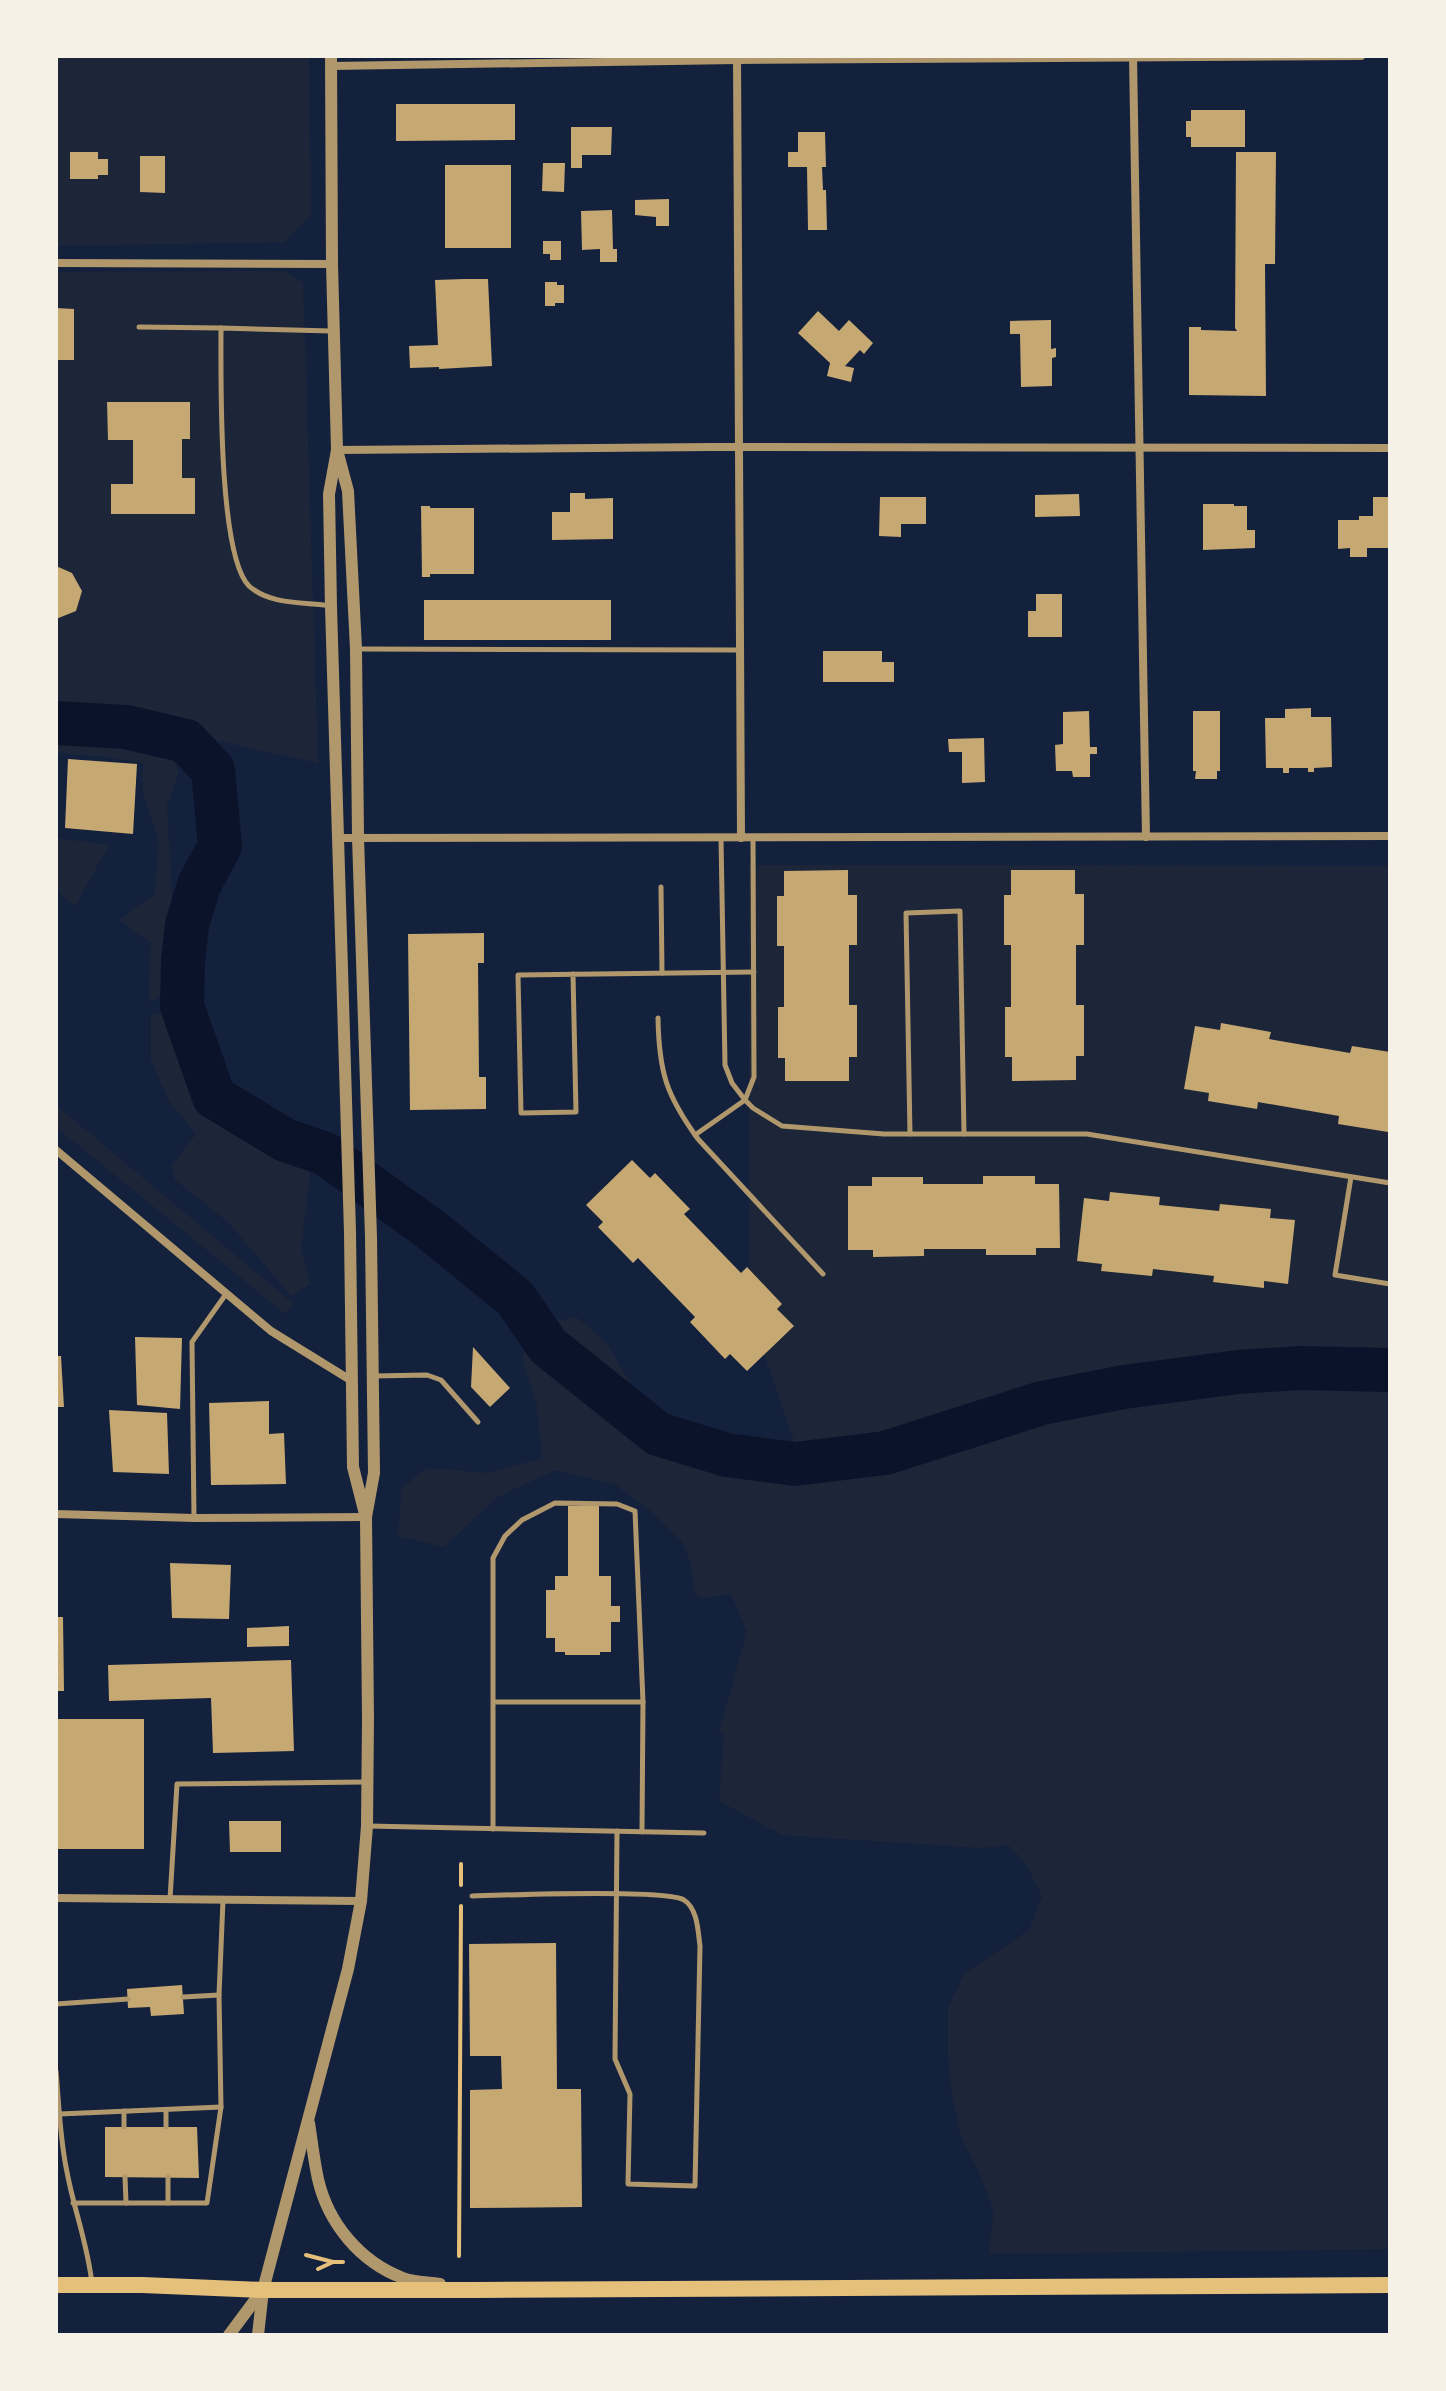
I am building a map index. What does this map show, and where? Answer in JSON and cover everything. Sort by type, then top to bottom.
[{"type":"main road","points":[[56,2285],[263,2290],[475,2290],[1390,2285]]},
{"type":"street","points":[[366,1517],[353,1467],[350,1232],[331,607],[329,494],[337,450],[331,61],[1361,56]]},
{"type":"street","points":[[1133,57],[1146,837]]},
{"type":"street","points":[[737,58],[741,838]]},
{"type":"street","points":[[56,263],[332,264]]},
{"type":"street","points":[[337,450],[1390,448]]},
{"type":"street","points":[[258,2335],[263,2290],[348,1969],[361,1901],[367,1826],[366,1517],[374,1473],[371,1237],[358,837],[356,649],[348,491],[337,450]]},
{"type":"street","points":[[339,838],[1390,836]]},
{"type":"street","points":[[56,1150],[271,1331],[352,1381]]},
{"type":"street","points":[[56,1514],[194,1518],[366,1517]]},
{"type":"street","points":[[56,1898],[361,1901]]},
{"type":"street","points":[[308,2118],[319,2181],[333,2217],[357,2250],[378,2266],[405,2279],[475,2290]]},
{"type":"street","points":[[229,2335],[263,2290]]},
{"type":"lane","points":[[139,327],[334,331]]},
{"type":"lane","points":[[221,328],[224,457],[230,534],[237,567],[248,585],[268,599],[331,607]]},
{"type":"lane","points":[[356,649],[740,650]]},
{"type":"lane","points":[[721,838],[725,1065],[732,1083],[745,1100],[782,1126],[839,1132],[910,1134],[1087,1134],[1390,1183]]},
{"type":"lane","points":[[695,1135],[745,1100],[754,1077],[753,838]]},
{"type":"lane","points":[[661,887],[662,973]]},
{"type":"lane","points":[[910,1134],[906,913],[960,911],[964,1134]]},
{"type":"lane","points":[[573,974],[576,1112],[521,1113],[518,975],[573,974],[723,972],[754,972]]},
{"type":"lane","points":[[658,1018],[658,1049],[664,1080],[695,1135],[823,1274]]},
{"type":"lane","points":[[1351,1177],[1335,1275],[1390,1284]]},
{"type":"lane","points":[[194,1518],[192,1342],[226,1294]]},
{"type":"lane","points":[[373,1376],[427,1375],[441,1380],[478,1422]]},
{"type":"lane","points":[[493,1829],[493,1558],[505,1536],[522,1520],[555,1503],[617,1504],[635,1511],[643,1702],[642,1832]]},
{"type":"lane","points":[[494,1702],[643,1702]]},
{"type":"lane","points":[[170,1900],[177,1784],[368,1782]]},
{"type":"lane","points":[[367,1826],[704,1833]]},
{"type":"lane","points":[[472,1896],[616,1895],[669,1895],[683,1899],[692,1907],[700,1946],[695,2186],[628,2184],[630,2094],[615,2059],[616,1895],[617,1831]]},
{"type":"lane","points":[[73,2203],[207,2203],[221,2107],[219,1995],[223,1899]]},
{"type":"lane","points":[[183,1997],[219,1995]]},
{"type":"lane","points":[[56,2004],[128,1999]]},
{"type":"lane","points":[[56,2071],[66,2167],[89,2258],[92,2285]]},
{"type":"lane","points":[[60,2114],[221,2107]]},
{"type":"lane","points":[[166,2110],[166,2127]]},
{"type":"lane","points":[[124,2111],[124,2127]]},
{"type":"lane","points":[[125,2177],[126,2203]]},
{"type":"lane","points":[[168,2177],[168,2203]]},
{"type":"path","points":[[459,2256],[461,1864]]},
{"type":"path","points":[[306,2255],[333,2262],[354,2261]]},
{"type":"path","points":[[312,2272],[333,2262]]},
{"type":"shaded area","points":[[56,56],[309,56],[311,216],[284,242],[56,246]]},
{"type":"shaded area","points":[[284,271],[303,283],[318,763],[123,720],[56,718],[56,272]]},
{"type":"shaded area","points":[[56,730],[96,732],[169,749],[179,773],[167,805],[172,898],[171,989],[149,1003],[151,943],[119,920],[155,894],[159,841],[143,795],[143,763],[60,753],[56,751]]},
{"type":"shaded area","points":[[56,838],[109,845],[75,906],[56,891]]},
{"type":"shaded area","points":[[749,865],[1390,866],[1390,2249],[989,2254],[994,2207],[961,2137],[948,2056],[948,2008],[965,1973],[1029,1930],[1042,1896],[1024,1861],[1008,1845],[981,1848],[782,1835],[719,1801],[724,1733],[719,1733],[747,1631],[731,1594],[703,1598],[695,1595],[691,1564],[682,1542],[650,1510],[614,1484],[555,1470],[496,1498],[444,1547],[398,1536],[402,1488],[426,1468],[489,1473],[542,1458],[537,1405],[523,1361],[527,1327],[576,1317],[605,1341],[655,1423],[693,1447],[756,1456],[794,1441],[749,1311]]},
{"type":"shaded area","points":[[165,1012],[176,1019],[199,1078],[220,1113],[312,1160],[301,1248],[310,1284],[291,1296],[229,1223],[175,1180],[171,1166],[196,1134],[169,1101],[151,1060],[151,1016]]},
{"type":"shaded area","points":[[56,1105],[294,1304],[285,1314],[56,1127]]},
{"type":"building","points":[[396,104],[515,104],[515,140],[396,141]]},
{"type":"building","points":[[1191,110],[1245,110],[1245,147],[1191,147],[1191,137],[1186,137],[1186,121],[1191,121]]},
{"type":"building","points":[[571,127],[612,127],[611,155],[582,155],[582,168],[571,168]]},
{"type":"building","points":[[798,132],[825,132],[826,167],[822,167],[827,230],[808,230],[807,167],[788,167],[788,152],[798,152]]},
{"type":"building","points":[[70,152],[98,152],[98,159],[108,159],[108,175],[98,175],[98,179],[70,179]]},
{"type":"building","points":[[1236,152],[1276,152],[1275,264],[1265,264],[1266,396],[1189,395],[1189,327],[1237,331]]},
{"type":"building","points":[[140,156],[165,156],[165,193],[140,192]]},
{"type":"building","points":[[543,163],[565,163],[564,192],[542,191]]},
{"type":"building","points":[[445,165],[511,165],[511,248],[445,248]]},
{"type":"building","points":[[669,199],[669,226],[656,226],[656,217],[635,215],[635,200]]},
{"type":"building","points":[[612,210],[613,249],[617,249],[617,262],[600,262],[600,249],[582,250],[581,211]]},
{"type":"building","points":[[543,241],[561,241],[561,260],[550,260],[550,254],[543,254]]},
{"type":"building","points":[[488,279],[492,366],[410,368],[409,346],[438,345],[435,280]]},
{"type":"building","points":[[545,282],[564,285],[564,303],[545,306]]},
{"type":"building","points":[[56,308],[74,309],[74,360],[56,360]]},
{"type":"building","points":[[818,311],[839,331],[849,320],[873,343],[864,354],[860,350],[845,366],[854,368],[851,382],[827,376],[830,363],[798,333]]},
{"type":"building","points":[[1051,320],[1051,349],[1056,348],[1056,357],[1052,358],[1052,386],[1021,387],[1020,334],[1010,334],[1010,321]]},
{"type":"building","points":[[107,402],[190,402],[190,439],[182,439],[182,478],[195,478],[195,514],[111,514],[111,484],[133,484],[133,440],[108,440]]},
{"type":"building","points":[[570,493],[585,493],[585,499],[613,498],[613,539],[552,540],[552,512],[570,512]]},
{"type":"building","points":[[1079,494],[1080,516],[1035,517],[1035,495]]},
{"type":"building","points":[[880,497],[926,497],[926,524],[901,524],[901,537],[879,536]]},
{"type":"building","points":[[1373,497],[1390,497],[1390,548],[1367,548],[1367,557],[1350,557],[1350,548],[1338,549],[1338,520],[1373,516]]},
{"type":"building","points":[[1203,504],[1247,506],[1247,530],[1255,530],[1255,548],[1203,550]]},
{"type":"building","points":[[421,506],[474,508],[474,574],[430,574],[430,577],[422,577]]},
{"type":"building","points":[[56,566],[72,573],[82,591],[76,611],[56,619]]},
{"type":"building","points":[[1036,594],[1062,594],[1062,637],[1028,637],[1028,611],[1036,611]]},
{"type":"building","points":[[424,600],[611,600],[611,640],[424,640]]},
{"type":"building","points":[[823,651],[882,651],[882,662],[894,662],[894,682],[823,682]]},
{"type":"building","points":[[1311,708],[1311,717],[1331,717],[1332,767],[1314,768],[1314,772],[1308,772],[1308,768],[1289,768],[1289,773],[1283,773],[1283,768],[1266,768],[1265,718],[1285,718],[1285,709]]},
{"type":"building","points":[[1089,711],[1090,747],[1097,747],[1097,754],[1090,754],[1090,777],[1073,777],[1072,771],[1056,771],[1055,745],[1063,744],[1063,712]]},
{"type":"building","points":[[1193,711],[1220,711],[1220,771],[1217,771],[1217,779],[1195,779]]},
{"type":"building","points":[[984,738],[985,782],[962,783],[962,752],[949,752],[948,739]]},
{"type":"building","points":[[68,759],[137,764],[133,834],[65,828]]},
{"type":"building","points":[[848,870],[848,895],[857,895],[857,945],[849,945],[849,1005],[857,1005],[857,1057],[849,1057],[849,1081],[785,1081],[785,1058],[778,1058],[778,1007],[784,1007],[784,946],[777,946],[777,896],[784,896],[784,871]]},
{"type":"building","points":[[1011,870],[1075,870],[1075,894],[1084,894],[1084,945],[1076,945],[1076,1005],[1084,1005],[1084,1056],[1076,1056],[1076,1080],[1012,1081],[1012,1057],[1005,1057],[1005,1007],[1011,1007],[1011,945],[1004,945],[1004,895],[1011,895]]},
{"type":"building","points":[[484,933],[484,963],[478,963],[479,1077],[486,1077],[486,1109],[410,1110],[408,934]]},
{"type":"building","points":[[1221,1023],[1271,1032],[1269,1039],[1350,1053],[1352,1046],[1390,1052],[1388,1132],[1338,1124],[1339,1116],[1258,1102],[1257,1109],[1208,1101],[1209,1093],[1184,1089],[1195,1026],[1220,1030]]},
{"type":"building","points":[[632,1160],[650,1178],[655,1173],[690,1209],[684,1214],[741,1273],[747,1267],[782,1304],[777,1309],[794,1326],[747,1371],[730,1354],[725,1359],[690,1322],[695,1317],[638,1258],[633,1263],[598,1227],[603,1222],[586,1205]]},
{"type":"building","points":[[983,1176],[1035,1176],[1035,1184],[1059,1184],[1060,1248],[1036,1248],[1036,1255],[986,1255],[986,1249],[924,1249],[924,1256],[873,1257],[873,1250],[848,1250],[848,1186],[872,1186],[872,1177],[923,1177],[923,1184],[983,1184]]},
{"type":"building","points":[[1110,1192],[1160,1197],[1159,1205],[1219,1211],[1220,1204],[1271,1209],[1270,1218],[1295,1220],[1288,1284],[1264,1281],[1264,1288],[1213,1282],[1214,1276],[1153,1269],[1152,1276],[1101,1271],[1102,1264],[1077,1261],[1084,1198],[1109,1201]]},
{"type":"building","points":[[135,1337],[182,1338],[180,1409],[137,1405]]},
{"type":"building","points":[[473,1347],[510,1388],[490,1407],[471,1387]]},
{"type":"building","points":[[56,1356],[61,1356],[64,1407],[56,1407]]},
{"type":"building","points":[[269,1401],[269,1434],[284,1433],[286,1484],[211,1485],[209,1403]]},
{"type":"building","points":[[109,1410],[167,1413],[169,1474],[113,1472]]},
{"type":"building","points":[[568,1506],[599,1506],[599,1576],[611,1576],[611,1606],[620,1606],[620,1622],[611,1622],[611,1652],[600,1652],[600,1655],[555,1652],[555,1638],[546,1638],[546,1590],[555,1590],[555,1576],[568,1576]]},
{"type":"building","points":[[170,1563],[231,1565],[229,1619],[172,1618]]},
{"type":"building","points":[[56,1617],[63,1617],[64,1691],[56,1691]]},
{"type":"building","points":[[289,1626],[289,1646],[247,1647],[247,1628]]},
{"type":"building","points":[[291,1660],[294,1751],[213,1753],[211,1698],[109,1701],[108,1665]]},
{"type":"building","points":[[56,1719],[144,1719],[144,1849],[56,1849]]},
{"type":"building","points":[[229,1821],[281,1821],[281,1852],[230,1852]]},
{"type":"building","points":[[556,1943],[557,2089],[581,2089],[582,2207],[470,2208],[470,2090],[502,2089],[501,2056],[470,2056],[469,1944]]},
{"type":"building","points":[[182,1985],[184,2014],[151,2016],[150,2007],[128,2008],[127,1989]]},
{"type":"building","points":[[105,2127],[197,2127],[199,2178],[105,2177]]},
{"type":"waterway","points":[[56,723],[126,727],[186,741],[213,770],[220,846],[199,885],[187,925],[182,1006],[214,1097],[285,1140],[326,1154],[430,1229],[515,1298],[548,1346],[658,1434],[727,1455],[795,1464],[885,1453],[1042,1403],[1124,1387],[1238,1372],[1300,1368],[1390,1370]]}]
